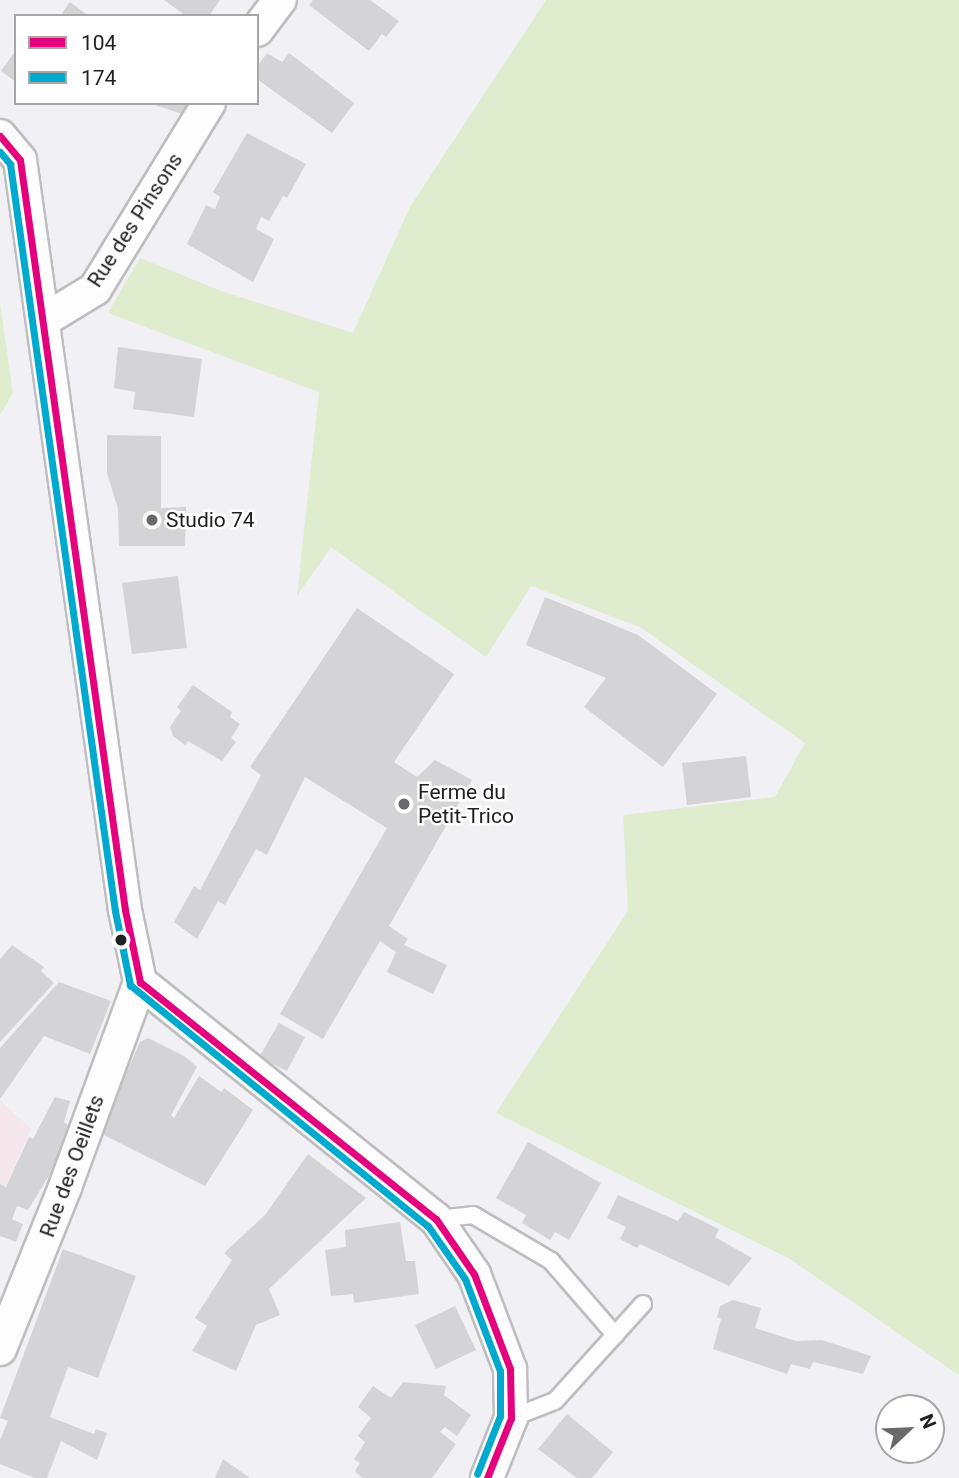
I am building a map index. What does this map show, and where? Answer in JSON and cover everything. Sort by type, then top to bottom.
[{"type":"street","points":[[259,27],[280,0]]},
{"type":"street","name":"Rue des Pinsons","points":[[44,320],[95,289],[208,105]]},
{"type":"street","points":[[0,136],[20,160],[125,910],[140,982],[436,1219],[474,1275],[510,1369],[511,1418],[487,1478]]},
{"type":"street","name":"Rue des Oeillets","points":[[0,1349],[57,1209],[140,982]]},
{"type":"lane","points":[[436,1219],[473,1215],[551,1261],[615,1335]]},
{"type":"lane","points":[[511,1418],[555,1401],[643,1304]]},
{"type":"shaded area","points":[[0,1100],[31,1129],[0,1199]]},
{"type":"green space","points":[[546,0],[959,0],[959,1375],[790,1259],[496,1113],[628,911],[623,815],[775,797],[805,743],[640,627],[531,586],[486,657],[331,547],[297,596],[319,392],[108,313],[140,258],[221,291],[353,333],[410,207]]},
{"type":"green space","points":[[0,303],[13,393],[0,415]]},
{"type":"building","points":[[164,0],[220,0],[210,14],[183,14]]},
{"type":"building","points":[[313,0],[370,0],[399,21],[386,37],[382,34],[369,51],[309,5]]},
{"type":"building","points":[[70,2],[86,14],[63,14]]},
{"type":"building","points":[[14,53],[14,81],[1,71]]},
{"type":"building","points":[[267,53],[282,62],[289,53],[354,103],[332,133],[259,80],[259,64]]},
{"type":"building","points":[[155,105],[193,105],[188,116]]},
{"type":"building","points":[[247,133],[306,164],[287,198],[283,196],[269,221],[261,217],[256,229],[274,239],[253,282],[187,244],[206,205],[215,209],[220,197],[213,192]]},
{"type":"building","points":[[118,347],[202,359],[194,417],[133,409],[135,392],[114,388]]},
{"type":"building","points":[[107,435],[161,436],[161,508],[186,507],[185,546],[119,546],[118,509],[107,473]]},
{"type":"building","points":[[178,576],[187,648],[132,654],[122,583]]},
{"type":"building","points":[[545,597],[638,635],[717,694],[663,767],[584,707],[606,678],[526,645]]},
{"type":"building","name":"Ferme du Petit-Trico","points":[[357,608],[454,674],[394,762],[417,777],[435,760],[472,780],[389,926],[408,939],[404,945],[447,965],[433,994],[387,972],[396,952],[380,941],[323,1039],[280,1014],[387,828],[305,777],[267,855],[256,849],[225,905],[218,901],[197,939],[174,922],[194,886],[200,890],[261,775],[250,767]]},
{"type":"building","points":[[193,685],[232,712],[230,717],[240,724],[231,738],[236,742],[222,761],[188,741],[185,745],[173,736],[170,727],[181,711],[177,707]]},
{"type":"building","points":[[746,756],[751,797],[687,805],[682,763]]},
{"type":"building","points":[[12,945],[44,967],[41,971],[54,983],[0,1042],[0,959]]},
{"type":"building","points":[[59,982],[111,1001],[90,1054],[44,1036],[0,1099],[0,1048]]},
{"type":"building","points":[[279,1023],[305,1037],[287,1071],[259,1057]]},
{"type":"building","points":[[148,1038],[184,1056],[197,1067],[171,1115],[174,1118],[199,1076],[221,1092],[224,1088],[253,1110],[205,1186],[100,1133],[140,1042]]},
{"type":"building","points":[[55,1097],[70,1101],[64,1122],[72,1128],[61,1156],[28,1210],[17,1206],[12,1219],[23,1224],[16,1242],[0,1236],[0,1184],[6,1187],[29,1137],[33,1139]]},
{"type":"building","points":[[528,1142],[601,1183],[569,1240],[555,1232],[550,1240],[522,1223],[526,1215],[496,1198]]},
{"type":"building","points":[[308,1154],[366,1198],[269,1289],[280,1315],[256,1325],[236,1371],[192,1351],[207,1326],[195,1318],[232,1260],[224,1253],[265,1215]]},
{"type":"building","points":[[618,1195],[678,1221],[684,1212],[719,1229],[715,1237],[752,1258],[729,1286],[640,1244],[637,1248],[620,1239],[626,1227],[607,1218]]},
{"type":"building","points":[[400,1222],[406,1261],[415,1261],[419,1294],[354,1303],[353,1294],[331,1296],[325,1250],[346,1247],[345,1230]]},
{"type":"building","points":[[63,1249],[136,1276],[98,1378],[68,1367],[50,1417],[94,1434],[96,1429],[107,1433],[97,1460],[61,1441],[47,1478],[35,1478],[0,1464],[0,1440],[8,1421],[0,1418]]},
{"type":"building","points":[[733,1300],[761,1308],[755,1328],[796,1341],[822,1340],[871,1356],[863,1374],[813,1362],[810,1369],[791,1364],[787,1374],[713,1349],[721,1319],[717,1317],[720,1306]]},
{"type":"building","points":[[455,1306],[476,1350],[436,1369],[415,1325]]},
{"type":"building","points":[[403,1382],[446,1386],[444,1395],[471,1415],[457,1436],[445,1427],[440,1432],[456,1444],[432,1478],[362,1478],[355,1471],[360,1463],[354,1459],[365,1442],[358,1436],[371,1418],[358,1407],[373,1386],[391,1398]]},
{"type":"building","points":[[567,1414],[613,1452],[592,1478],[577,1478],[538,1449]]},
{"type":"building","points":[[223,1459],[250,1478],[215,1478]]},
{"type":"transit line","name":"104","points":[[0,136],[20,160],[125,910],[140,982],[436,1219],[474,1274],[510,1369],[511,1418],[487,1478]]},
{"type":"transit line","name":"174","points":[[0,152],[10,164],[115,911],[130,985],[428,1226],[465,1279],[500,1371],[500,1416],[477,1474]]},
{"type":"place","name":"Studio 74","points":[[152,520]]},
{"type":"place","name":"Ferme du Petit-Trico","points":[[404,804]]}]
